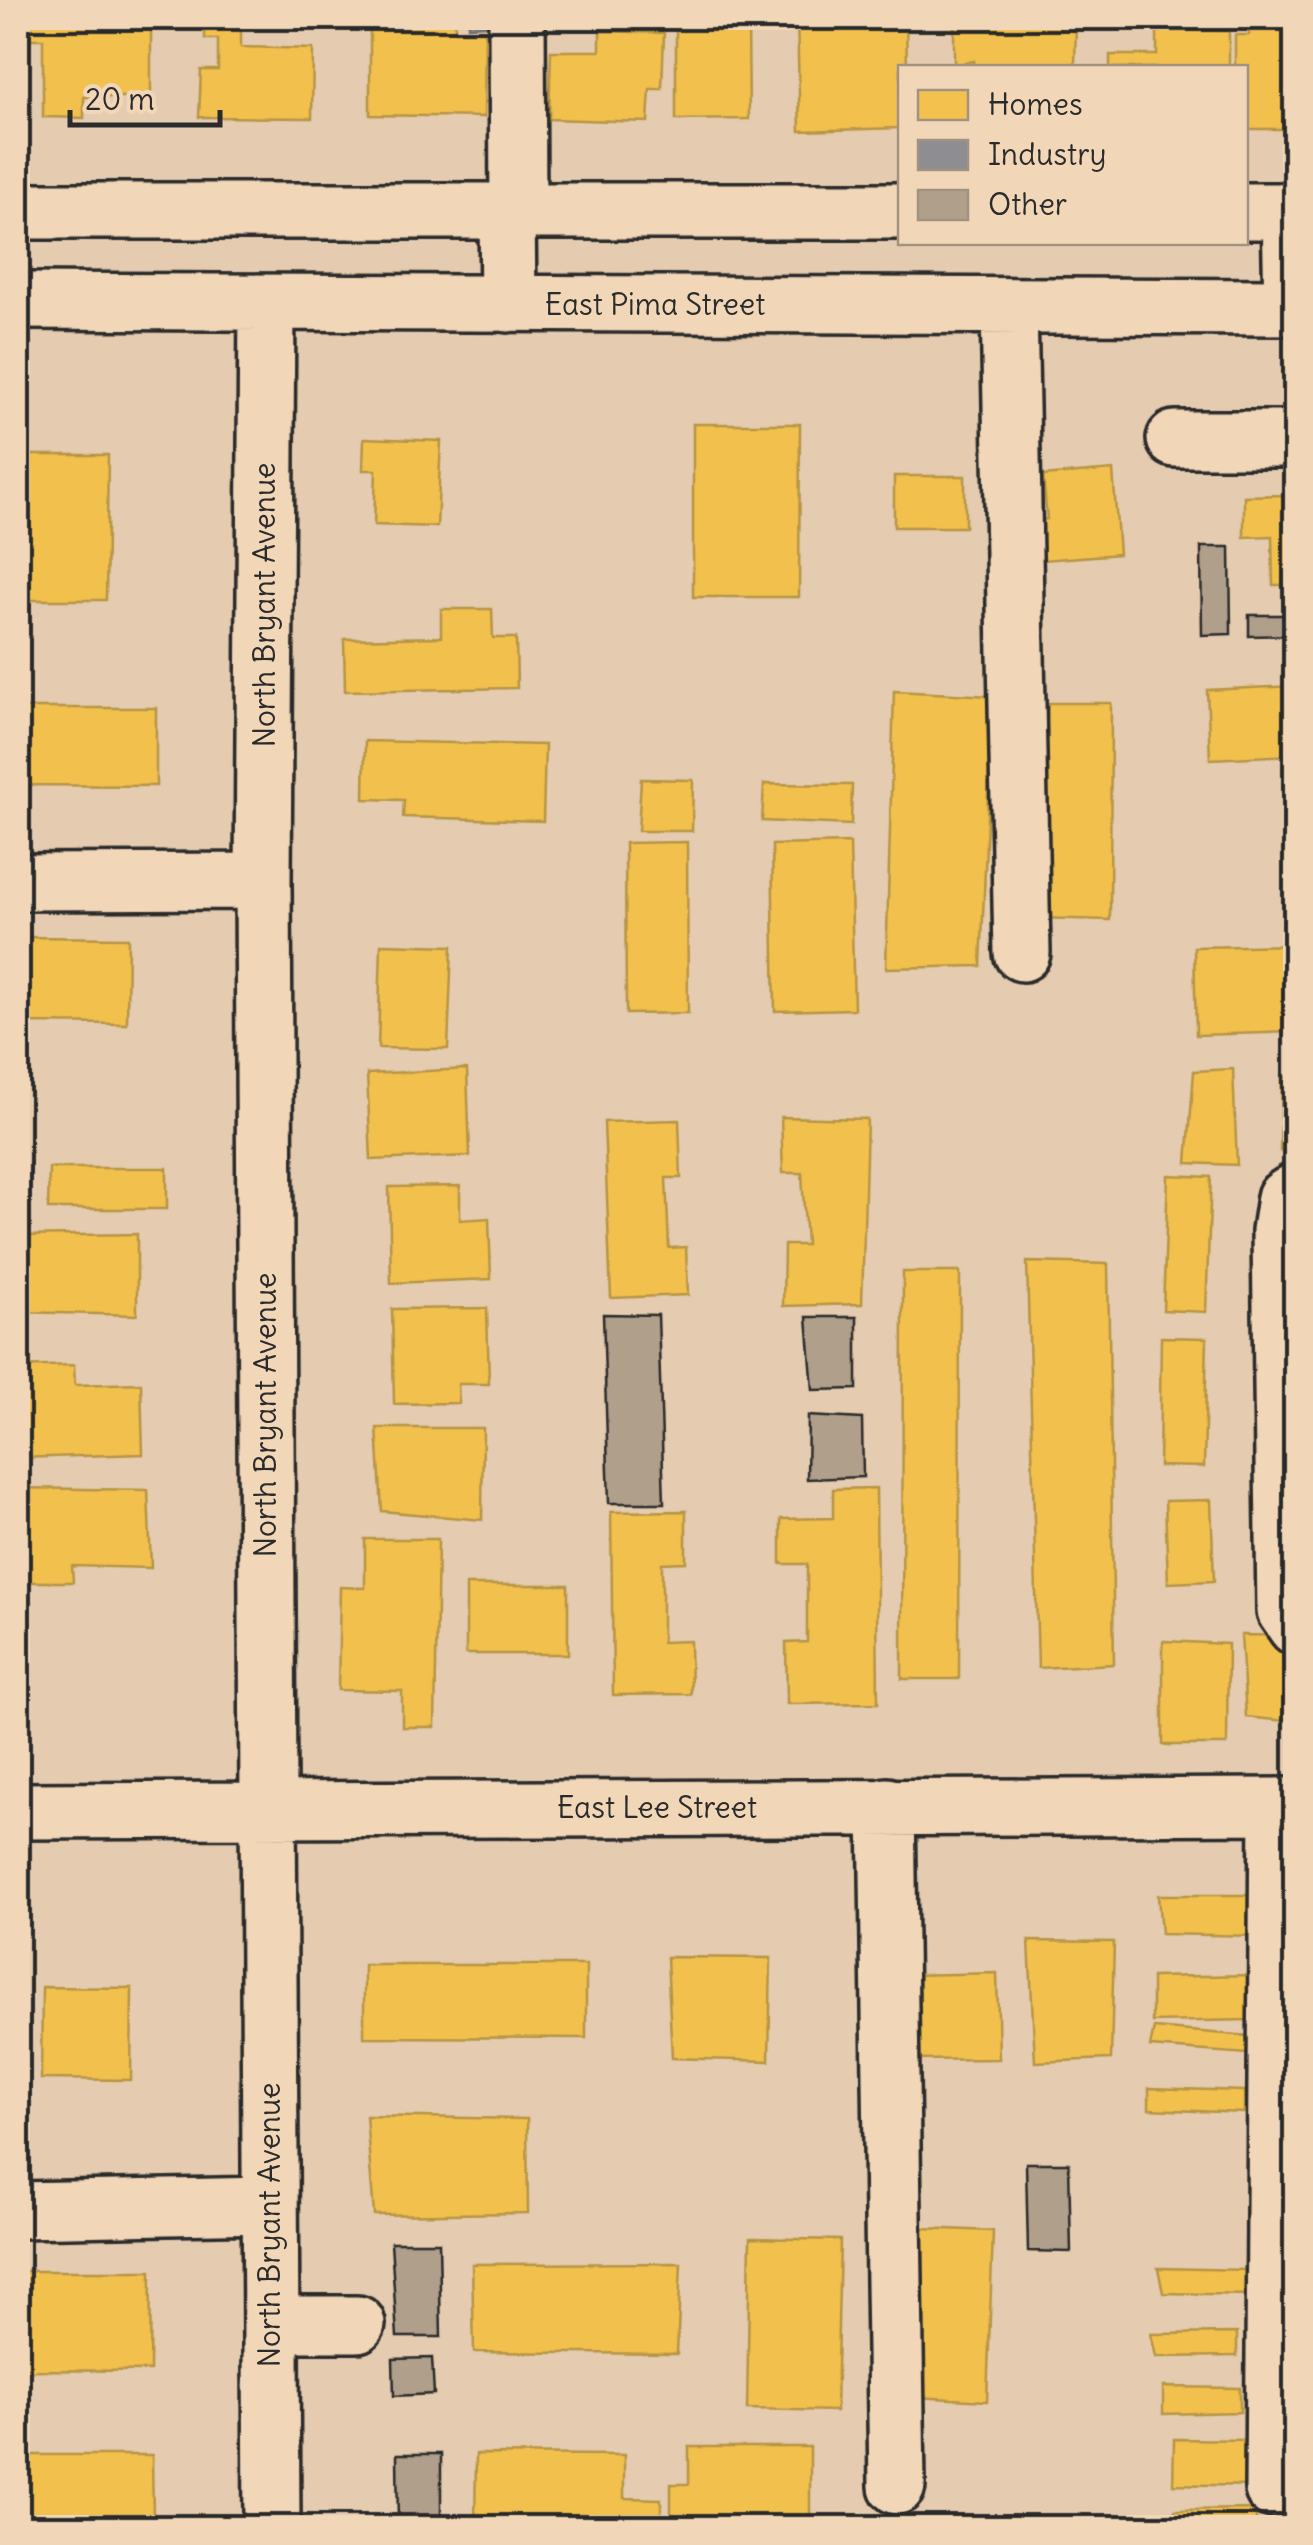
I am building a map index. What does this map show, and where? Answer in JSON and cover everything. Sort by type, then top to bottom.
[{"type":"street","points":[[508,304],[517,18]]},
{"type":"street","points":[[18,211],[898,211]]},
{"type":"street","name":"East Pima Street","points":[[18,301],[1294,307],[1290,211],[1248,211]]},
{"type":"street","name":"North Bryant Avenue","points":[[267,303],[263,881],[272,2528]]},
{"type":"street","points":[[1009,306],[1022,953]]},
{"type":"street","points":[[1175,439],[1296,439]]},
{"type":"street","points":[[18,882],[263,881]]},
{"type":"street","points":[[1296,1191],[1284,1198],[1280,1230],[1285,1610],[1296,1627]]},
{"type":"street","points":[[887,1806],[898,2486]]},
{"type":"street","points":[[1273,2489],[1287,1806]]},
{"type":"street","name":"East Lee Street","points":[[18,1810],[1287,1806]]},
{"type":"street","points":[[18,2210],[270,2205]]},
{"type":"street","points":[[271,2324],[357,2324]]},
{"type":"building: Homes","points":[[18,18],[151,18],[151,97],[84,97],[84,118],[43,117],[43,39],[18,39]]},
{"type":"building: Homes","points":[[415,18],[455,18],[455,31],[485,31],[484,117],[370,115],[370,24],[415,24]]},
{"type":"building: Homes","points":[[702,18],[748,18],[749,119],[676,120],[676,26],[702,26]]},
{"type":"building: Homes","points":[[797,18],[906,18],[907,65],[898,65],[898,128],[800,131]]},
{"type":"building: Homes","points":[[954,18],[1076,18],[1075,65],[974,65],[974,61],[954,65]]},
{"type":"building: Homes","points":[[1249,18],[1296,18],[1296,129],[1248,129],[1248,65],[1235,65],[1235,35],[1249,35]]},
{"type":"building: Homes","points":[[205,19],[241,20],[241,47],[313,49],[312,118],[199,117],[201,70],[218,70],[218,39],[205,39]]},
{"type":"building: Homes","points":[[1157,30],[1229,31],[1229,65],[1110,65],[1110,55],[1157,55]]},
{"type":"building: Homes","points":[[600,31],[664,33],[662,89],[650,89],[648,122],[549,119],[551,51],[600,51]]},
{"type":"building: Homes","points":[[693,424],[800,424],[799,597],[693,597]]},
{"type":"building: Homes","points":[[364,438],[441,441],[437,527],[374,525],[376,470],[363,470]]},
{"type":"building: Homes","points":[[23,455],[108,455],[106,600],[22,600]]},
{"type":"building: Homes","points":[[1283,469],[1296,469],[1296,585],[1273,585],[1272,536],[1244,537],[1244,496],[1283,495]]},
{"type":"building: Homes","points":[[1113,470],[1119,554],[1030,561],[1026,521],[1047,519],[1043,476]]},
{"type":"building: Homes","points":[[894,476],[965,476],[965,527],[894,527]]},
{"type":"building: Homes","points":[[441,609],[492,609],[493,638],[516,638],[517,688],[345,691],[344,639],[441,637]]},
{"type":"building: Homes","points":[[1296,686],[1296,755],[1210,759],[1207,690]]},
{"type":"building: Homes","points":[[894,691],[992,696],[981,966],[886,968]]},
{"type":"building: Homes","points":[[1048,703],[1111,703],[1110,920],[1036,918]]},
{"type":"building: Homes","points":[[18,708],[156,708],[156,786],[18,785]]},
{"type":"building: Homes","points":[[365,741],[545,745],[543,821],[403,817],[404,800],[364,799]]},
{"type":"building: Homes","points":[[641,779],[693,780],[692,831],[638,831]]},
{"type":"building: Homes","points":[[764,784],[852,785],[851,825],[762,821]]},
{"type":"building: Homes","points":[[687,842],[688,1013],[626,1014],[625,843]]},
{"type":"building: Homes","points":[[850,843],[854,1009],[775,1011],[772,845]]},
{"type":"building: Homes","points":[[18,937],[128,938],[127,1024],[18,1023]]},
{"type":"building: Homes","points":[[381,944],[452,946],[448,1049],[378,1048]]},
{"type":"building: Homes","points":[[1296,945],[1296,1032],[1196,1035],[1194,947]]},
{"type":"building: Homes","points":[[467,1069],[470,1156],[371,1160],[367,1074]]},
{"type":"building: Homes","points":[[1233,1069],[1237,1165],[1187,1163],[1194,1071]]},
{"type":"building: Homes","points":[[1282,1077],[1296,1078],[1296,1152],[1280,1151]]},
{"type":"building: Homes","points":[[781,1117],[867,1119],[862,1304],[783,1306],[784,1245],[806,1245],[802,1173],[783,1173]]},
{"type":"building: Homes","points":[[679,1120],[681,1178],[666,1178],[669,1248],[686,1247],[688,1295],[611,1298],[604,1122]]},
{"type":"building: Homes","points":[[49,1168],[167,1168],[167,1209],[48,1209]]},
{"type":"building: Homes","points":[[1168,1175],[1211,1177],[1206,1312],[1163,1310]]},
{"type":"building: Homes","points":[[460,1186],[460,1220],[489,1218],[491,1279],[391,1283],[389,1187]]},
{"type":"building: Homes","points":[[137,1234],[137,1315],[18,1312],[18,1236]]},
{"type":"building: Homes","points":[[1027,1262],[1108,1264],[1114,1664],[1038,1668]]},
{"type":"building: Homes","points":[[903,1272],[960,1272],[959,1679],[902,1679]]},
{"type":"building: Homes","points":[[487,1308],[489,1384],[458,1384],[459,1403],[394,1404],[392,1309]]},
{"type":"building: Homes","points":[[1161,1337],[1207,1338],[1204,1467],[1159,1466]]},
{"type":"building: Homes","points":[[74,1365],[75,1385],[141,1383],[143,1454],[18,1458],[18,1367]]},
{"type":"building: Homes","points":[[377,1428],[483,1428],[482,1520],[382,1511]]},
{"type":"building: Homes","points":[[18,1488],[148,1490],[151,1568],[72,1566],[73,1582],[18,1582]]},
{"type":"building: Homes","points":[[876,1488],[878,1703],[787,1704],[786,1643],[807,1642],[807,1564],[781,1564],[781,1519],[833,1518],[833,1489]]},
{"type":"building: Homes","points":[[1211,1500],[1214,1581],[1168,1583],[1165,1501]]},
{"type":"building: Homes","points":[[686,1511],[686,1562],[662,1563],[662,1642],[690,1641],[691,1694],[613,1695],[611,1512]]},
{"type":"building: Homes","points":[[365,1539],[438,1539],[435,1727],[402,1727],[402,1691],[338,1690],[340,1587],[365,1588]]},
{"type":"building: Homes","points":[[466,1585],[568,1585],[568,1654],[466,1654]]},
{"type":"building: Homes","points":[[1241,1635],[1296,1636],[1296,1722],[1246,1717]]},
{"type":"building: Homes","points":[[1163,1641],[1228,1644],[1227,1745],[1163,1745]]},
{"type":"building: Homes","points":[[1158,1895],[1259,1895],[1259,1936],[1161,1934]]},
{"type":"building: Homes","points":[[1029,1941],[1114,1942],[1111,2059],[1035,2062]]},
{"type":"building: Homes","points":[[667,1957],[771,1958],[769,2061],[672,2058]]},
{"type":"building: Homes","points":[[364,1965],[586,1965],[586,2038],[364,2037]]},
{"type":"building: Homes","points":[[997,1973],[999,2059],[912,2060],[910,1975]]},
{"type":"building: Homes","points":[[1251,1975],[1251,2020],[1152,2022],[1152,1977]]},
{"type":"building: Homes","points":[[42,1987],[132,1988],[131,2080],[41,2079]]},
{"type":"building: Homes","points":[[1154,2028],[1249,2036],[1248,2054],[1150,2047]]},
{"type":"building: Homes","points":[[1149,2088],[1244,2091],[1244,2113],[1149,2109]]},
{"type":"building: Homes","points":[[366,2116],[527,2119],[528,2213],[374,2215]]},
{"type":"building: Homes","points":[[921,2228],[993,2231],[987,2401],[915,2397]]},
{"type":"building: Homes","points":[[750,2238],[840,2240],[836,2411],[747,2409]]},
{"type":"building: Homes","points":[[681,2263],[677,2354],[474,2352],[472,2264]]},
{"type":"building: Homes","points":[[1158,2268],[1247,2270],[1248,2295],[1163,2293]]},
{"type":"building: Homes","points":[[18,2271],[151,2271],[150,2371],[18,2370]]},
{"type":"building: Homes","points":[[1237,2333],[1237,2356],[1156,2357],[1151,2334]]},
{"type":"building: Homes","points":[[1163,2387],[1240,2388],[1240,2412],[1163,2414]]},
{"type":"building: Homes","points":[[1174,2439],[1249,2440],[1249,2486],[1173,2484]]},
{"type":"building: Homes","points":[[689,2447],[810,2447],[810,2528],[706,2528],[706,2517],[671,2517],[671,2484],[689,2484]]},
{"type":"building: Homes","points":[[476,2454],[624,2455],[624,2498],[661,2499],[661,2528],[475,2528]]},
{"type":"building: Homes","points":[[23,2455],[152,2455],[153,2517],[92,2517],[92,2528],[23,2528]]},
{"type":"building: Homes","points":[[1256,2509],[1256,2528],[1175,2528],[1175,2510]]},
{"type":"building: Industry","points":[[468,18],[507,18],[508,24],[468,26]]},
{"type":"building: Other","points":[[1201,547],[1230,547],[1231,634],[1202,635]]},
{"type":"building: Other","points":[[1249,615],[1296,615],[1296,635],[1249,636]]},
{"type":"building: Other","points":[[603,1314],[658,1315],[664,1503],[609,1503]]},
{"type":"building: Other","points":[[807,1317],[857,1317],[857,1389],[813,1390]]},
{"type":"building: Other","points":[[808,1416],[862,1419],[863,1477],[807,1479]]},
{"type":"building: Other","points":[[1026,2163],[1069,2163],[1071,2252],[1028,2251]]},
{"type":"building: Other","points":[[391,2242],[439,2242],[441,2337],[397,2337]]},
{"type":"building: Other","points":[[432,2358],[434,2394],[394,2396],[393,2359]]},
{"type":"building: Other","points":[[397,2454],[441,2454],[441,2528],[398,2528]]}]
